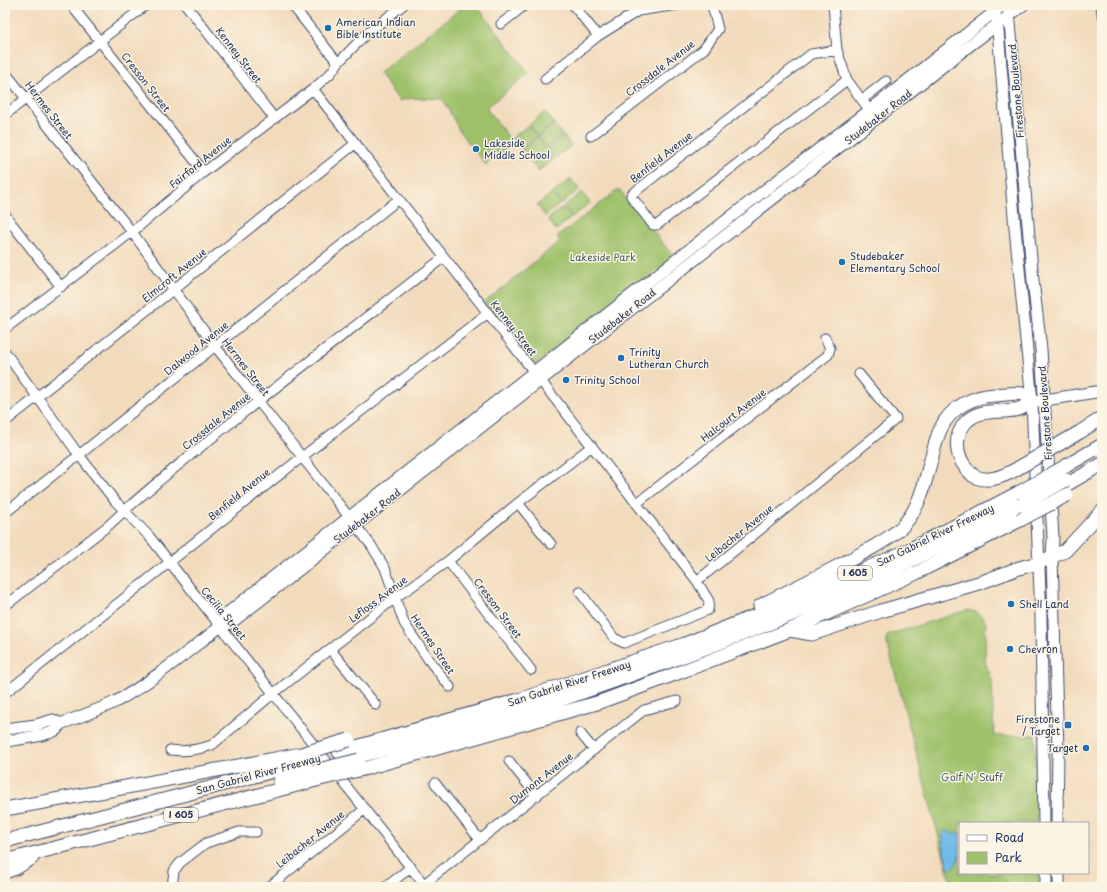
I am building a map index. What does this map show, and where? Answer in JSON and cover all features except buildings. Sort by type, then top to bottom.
[{"type":"highway","points":[[685,644],[800,585],[830,572],[896,532],[908,519],[916,506],[926,478],[940,428],[957,408],[971,400],[989,395],[1022,394],[1039,401]]},
{"type":"highway","points":[[1039,401],[1020,409],[980,413],[966,422],[958,437],[957,447],[963,464],[974,476],[991,479],[1001,477],[1102,418]]},
{"type":"highway","name":"San Gabriel River Freeway","points":[[5,841],[175,797],[311,767],[361,764],[597,703],[790,630],[916,574],[1020,507],[1066,466],[1102,445]]},
{"type":"highway","points":[[1066,486],[1102,459]]},
{"type":"highway","points":[[1066,486],[1102,464]]},
{"type":"highway","name":"San Gabriel River Freeway","points":[[5,861],[42,852],[311,767],[438,723],[519,700],[685,644],[795,600],[909,550],[1020,507],[1066,486],[1102,474]]},
{"type":"highway","points":[[342,756],[460,729],[556,701],[718,644],[863,583],[1020,507]]},
{"type":"highway","points":[[361,764],[545,709],[644,676],[703,654],[799,615],[912,564],[1020,507]]},
{"type":"highway","points":[[790,630],[812,634],[881,611],[982,582],[1019,568],[1052,558],[1065,551],[1102,511]]},
{"type":"highway","points":[[5,853],[311,767],[349,740],[438,723]]},
{"type":"highway","points":[[5,802],[64,798],[311,767]]},
{"type":"highway","points":[[5,809],[64,798]]},
{"type":"highway","points":[[5,872],[16,868],[42,852]]},
{"type":"main road","name":"Studebaker Road","points":[[873,114],[891,107],[997,25],[1008,11],[1023,5]]},
{"type":"main road","name":"Studebaker Road","points":[[5,741],[52,732],[56,730],[60,724],[116,701],[156,676],[221,626],[225,615],[352,522],[873,114],[909,78],[998,7]]},
{"type":"main road","name":"Firestone Boulevard","points":[[998,7],[997,25],[1015,228],[1039,401],[1053,537],[1052,558],[1058,750],[1056,822]]},
{"type":"main road","name":"Firestone Boulevard","points":[[1008,11],[1033,281],[1041,349],[1039,401],[1038,563],[1041,616],[1044,822]]},
{"type":"main road","points":[[961,52],[965,52],[984,41],[992,43],[1000,51]]},
{"type":"main road","points":[[913,90],[915,81],[931,68],[931,61]]},
{"type":"main road","points":[[891,107],[889,103],[890,98],[908,84],[909,78]]},
{"type":"main road","points":[[1007,134],[1020,133]]},
{"type":"main road","points":[[1010,162],[1023,162]]},
{"type":"main road","points":[[1015,228],[1028,227]]},
{"type":"main road","points":[[1039,401],[1102,391]]},
{"type":"main road","name":"Studebaker Road","points":[[5,729],[36,725],[53,720],[60,724]]},
{"type":"main road","points":[[1043,771],[1051,777],[1052,815],[1056,822]]},
{"type":"main road","points":[[1046,874],[1046,887]]},
{"type":"main road","points":[[1059,874],[1059,887]]},
{"type":"street","name":"Cresson Street","points":[[71,5],[204,172]]},
{"type":"street","points":[[5,115],[146,5]]},
{"type":"street","name":"Kenney Street","points":[[186,5],[274,118]]},
{"type":"street","points":[[292,5],[338,64]]},
{"type":"street","points":[[501,24],[525,5]]},
{"type":"street","points":[[573,5],[598,36]]},
{"type":"street","points":[[545,79],[598,36],[638,11],[677,5]]},
{"type":"street","name":"Crossdale Avenue","points":[[591,136],[704,49],[718,29],[712,5]]},
{"type":"street","points":[[833,5],[837,50],[848,80],[873,114]]},
{"type":"street","points":[[1101,5],[1102,14]]},
{"type":"street","name":"Fairford Avenue","points":[[5,329],[132,232],[204,172],[313,89],[330,74],[364,36],[398,6]]},
{"type":"street","name":"Benfield Avenue","points":[[837,50],[811,54],[631,196],[653,225],[657,225],[848,80]]},
{"type":"street","name":"Hermes Street","points":[[5,72],[132,232],[215,346],[371,546],[385,568],[404,623],[450,687]]},
{"type":"street","points":[[862,100],[886,81]]},
{"type":"street","name":"Kenney Street","points":[[313,89],[698,581]]},
{"type":"street","name":"Elmcroft Avenue","points":[[5,422],[356,143]]},
{"type":"street","name":"Dalwood Avenue","points":[[5,513],[399,199]]},
{"type":"street","points":[[5,216],[61,287]]},
{"type":"street","name":"Crossdale Avenue","points":[[5,606],[110,525],[124,511],[181,463],[258,401],[444,257]]},
{"type":"street","name":"Benfield Avenue","points":[[5,693],[302,457],[488,313]]},
{"type":"street","name":"Halcourt Avenue","points":[[637,503],[828,355],[830,348],[825,338]]},
{"type":"street","name":"Cecilia Street","points":[[5,352],[115,501],[149,536],[425,885]]},
{"type":"street","name":"Leibacher Avenue","points":[[698,581],[896,420],[859,374]]},
{"type":"street","name":"Lefloss Avenue","points":[[170,750],[182,752],[212,745],[274,693],[395,598],[448,560],[518,503],[592,446]]},
{"type":"street","points":[[518,503],[551,544]]},
{"type":"street","name":"Cresson Street","points":[[448,560],[531,670]]},
{"type":"street","points":[[580,592],[614,638],[624,643],[708,610],[709,601],[698,581]]},
{"type":"street","points":[[330,649],[376,705]]},
{"type":"street","name":"Dumont Avenue","points":[[425,885],[644,710],[677,701]]},
{"type":"street","points":[[580,733],[594,750]]},
{"type":"street","points":[[509,761],[537,796]]},
{"type":"street","points":[[435,783],[480,840]]},
{"type":"street","name":"Leibacher Avenue","points":[[269,887],[365,809]]},
{"type":"street","points":[[172,887],[174,871],[180,863],[206,844],[239,832],[256,832]]},
{"type":"street","points":[[386,887],[411,867]]},
{"type":"green space","points":[[465,5],[476,5],[529,73],[486,108],[513,143],[486,165],[460,132],[443,99],[412,98],[399,101],[379,73]]},
{"type":"green space","points":[[545,112],[554,123],[537,136],[529,125]]},
{"type":"green space","points":[[554,124],[562,134],[546,147],[538,136]]},
{"type":"green space","points":[[528,125],[537,136],[520,149],[512,138]]},
{"type":"green space","points":[[563,135],[571,146],[555,158],[547,148]]},
{"type":"green space","points":[[537,137],[554,159],[538,171],[521,150]]},
{"type":"green space","points":[[571,179],[579,189],[561,204],[553,193]]},
{"type":"green space","name":"Lakeside Park","points":[[619,189],[674,257],[534,366],[484,303],[560,241],[557,237]]},
{"type":"green space","points":[[582,192],[590,203],[572,217],[564,206]]},
{"type":"green space","points":[[552,193],[560,204],[545,216],[537,205]]},
{"type":"green space","points":[[563,207],[571,218],[556,230],[548,219]]},
{"type":"green space","name":"Golf N' Stuff","points":[[967,610],[978,614],[986,623],[985,662],[992,679],[994,736],[1035,735],[1037,822],[959,822],[959,874],[1039,874],[1039,887],[952,887],[886,639],[888,635]]},
{"type":"water","points":[[946,830],[953,834],[959,833],[959,853],[957,862],[950,869],[948,868],[944,853],[944,846],[942,842],[944,841],[942,834]]},
{"type":"place","name":"American Indian Bible Institute","points":[[328,28]]},
{"type":"place","name":"Lakeside Middle School","points":[[476,149]]},
{"type":"place","name":"Studebaker Elementary School","points":[[842,262]]},
{"type":"place","name":"Trinity Lutheran Church","points":[[621,358]]},
{"type":"place","name":"Trinity School","points":[[566,380]]},
{"type":"place","name":"Shell Land","points":[[1011,604]]},
{"type":"place","name":"Chevron","points":[[1010,649]]},
{"type":"place","name":"Firestone / Target","points":[[1068,725]]},
{"type":"place","name":"Target","points":[[1086,748]]}]
